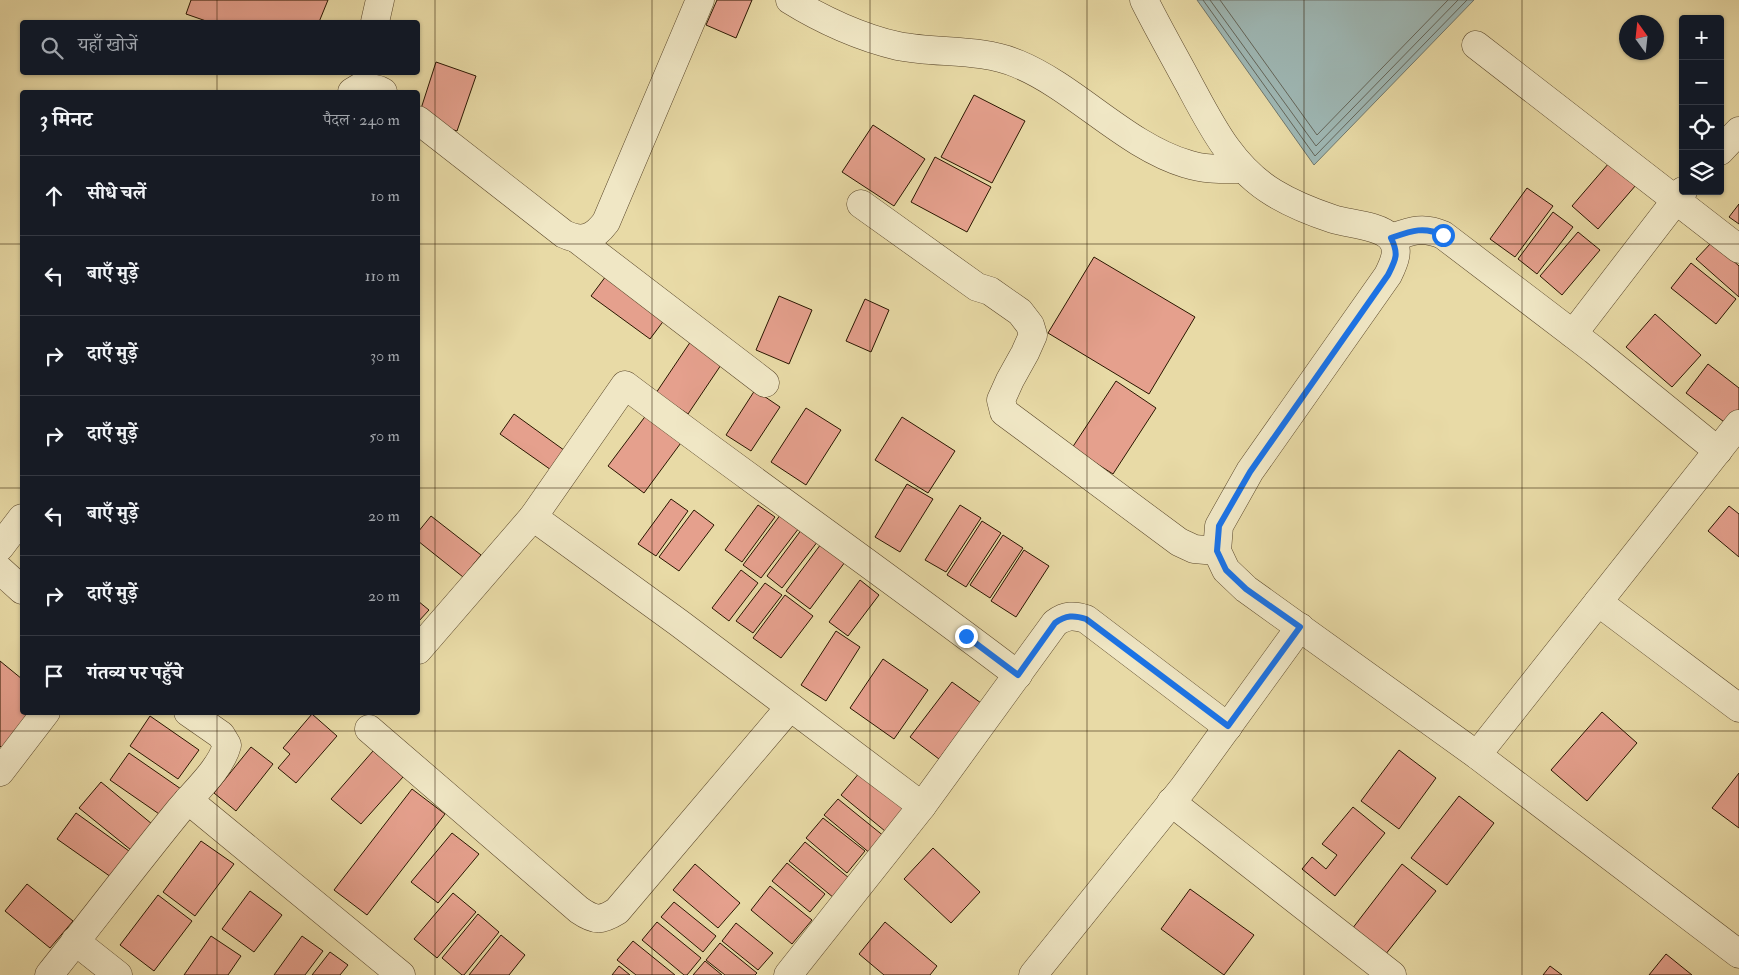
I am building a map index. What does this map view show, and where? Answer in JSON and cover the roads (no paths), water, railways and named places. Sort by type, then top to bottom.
[{"type":"street","points":[[375,20],[380,0]]},
{"type":"street","points":[[577,239],[597,234],[606,222],[700,0]]},
{"type":"street","points":[[790,0],[805,10],[834,24],[892,44],[1000,57],[1035,72],[1149,148],[1170,158],[1204,168],[1243,169]]},
{"type":"street","points":[[1144,0],[1204,113],[1224,146],[1243,169],[1264,186],[1301,207],[1334,220],[1382,231],[1391,238],[1397,249],[1388,275],[1246,478],[1219,526],[1217,551],[1226,570],[1246,589],[1477,755],[1739,954]]},
{"type":"street","points":[[1476,45],[1679,196],[1739,249]]},
{"type":"street","points":[[420,122],[564,234],[577,239],[765,383]]},
{"type":"street","points":[[1721,150],[1739,131]]},
{"type":"street","points":[[1573,334],[1679,196]]},
{"type":"street","points":[[861,204],[977,287],[990,291],[1020,312],[1030,325],[1033,334],[1001,400],[1004,412],[1179,542],[1194,549],[1217,551]]},
{"type":"street","points":[[1391,238],[1416,230],[1432,230],[1443,235],[1573,334],[1718,451]]},
{"type":"street","points":[[420,648],[532,517],[624,385],[747,477],[871,564],[1018,675]]},
{"type":"street","points":[[1477,755],[1739,424]]},
{"type":"street","points":[[532,517],[679,623],[922,806]]},
{"type":"street","points":[[0,547],[20,521]]},
{"type":"street","points":[[0,570],[20,588]]},
{"type":"street","points":[[1598,602],[1739,708]]},
{"type":"street","points":[[788,975],[922,806],[1055,623],[1063,618],[1074,615],[1086,619],[1228,726]]},
{"type":"street","points":[[1033,975],[1171,802],[1300,627]]},
{"type":"street","points":[[362,721],[579,910],[591,918],[600,919],[617,911],[790,707]]},
{"type":"street","points":[[0,772],[44,715]]},
{"type":"street","points":[[48,975],[222,758],[226,745],[221,735],[192,715]]},
{"type":"street","points":[[188,800],[401,975]]},
{"type":"street","points":[[1171,802],[1392,975]]},
{"type":"street","points":[[75,941],[118,975]]},
{"type":"water","points":[[1197,0],[1474,0],[1314,165]]}]
